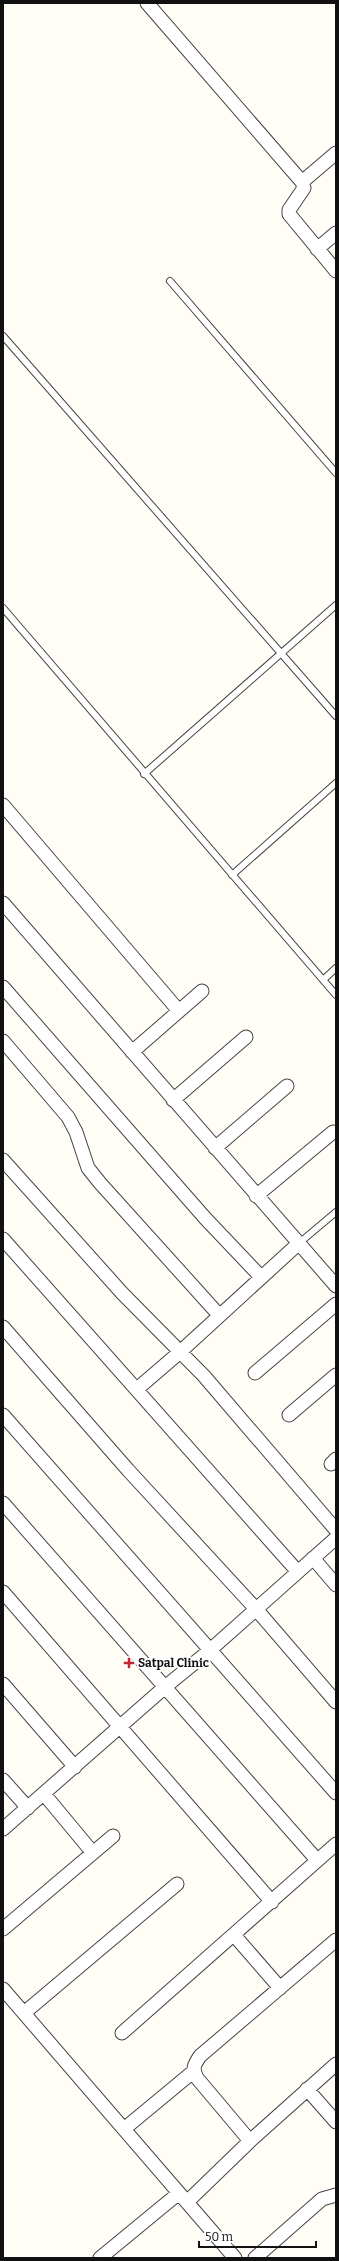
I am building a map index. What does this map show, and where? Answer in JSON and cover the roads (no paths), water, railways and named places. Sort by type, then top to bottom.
[{"type":"street","points":[[147,3],[302,182],[304,188],[289,210],[288,214],[336,271]]},
{"type":"street","points":[[302,182],[336,153]]},
{"type":"street","points":[[317,249],[336,233]]},
{"type":"street","points":[[3,805],[179,1011]]},
{"type":"street","points":[[3,903],[256,1196],[336,1286]]},
{"type":"street","points":[[3,987],[205,1218],[261,1277]]},
{"type":"street","points":[[132,1052],[202,991]]},
{"type":"street","points":[[173,1100],[246,1036]]},
{"type":"street","points":[[3,1041],[68,1118],[76,1132],[88,1168],[219,1314]]},
{"type":"street","points":[[215,1148],[287,1086]]},
{"type":"street","points":[[256,1196],[333,1132]]},
{"type":"street","points":[[3,1160],[122,1293],[180,1352],[336,1530]]},
{"type":"street","points":[[3,1239],[298,1572]]},
{"type":"street","points":[[137,1389],[180,1352],[219,1314],[298,1244]]},
{"type":"street","points":[[255,1374],[336,1304]]},
{"type":"street","points":[[3,1327],[128,1470],[256,1609],[336,1702]]},
{"type":"street","points":[[289,1415],[336,1375]]},
{"type":"street","points":[[3,1415],[209,1651],[336,1793]]},
{"type":"street","points":[[3,1503],[317,1860]]},
{"type":"street","points":[[3,1829],[165,1687],[209,1651],[336,1538]]},
{"type":"street","points":[[314,1558],[336,1585]]},
{"type":"street","points":[[3,1592],[272,1902]]},
{"type":"street","points":[[3,1684],[75,1767]]},
{"type":"street","points":[[3,1780],[28,1808]]},
{"type":"street","points":[[44,1794],[93,1853]]},
{"type":"street","points":[[3,1929],[113,1836]]},
{"type":"street","points":[[122,2033],[336,1844]]},
{"type":"street","points":[[24,2013],[177,1884]]},
{"type":"street","points":[[234,1935],[280,1988]]},
{"type":"street","points":[[250,2141],[197,2078],[194,2071],[194,2064],[200,2056],[336,1940]]},
{"type":"street","points":[[3,1989],[235,2258]]},
{"type":"street","points":[[100,2258],[183,2197],[250,2141],[336,2064]]},
{"type":"street","points":[[124,2129],[194,2071]]},
{"type":"street","points":[[307,2089],[336,2122]]},
{"type":"street","points":[[255,2258],[322,2199],[336,2195]]},
{"type":"lane","points":[[170,281],[336,473]]},
{"type":"lane","points":[[3,336],[336,716]]},
{"type":"lane","points":[[144,774],[336,605]]},
{"type":"lane","points":[[3,608],[144,774],[336,995]]},
{"type":"lane","points":[[232,875],[336,783]]},
{"type":"lane","points":[[323,980],[336,968]]},
{"type":"lane","points":[[298,1244],[336,1212]]},
{"type":"place","name":"Satpal Clinic","points":[[129,1663]]}]
